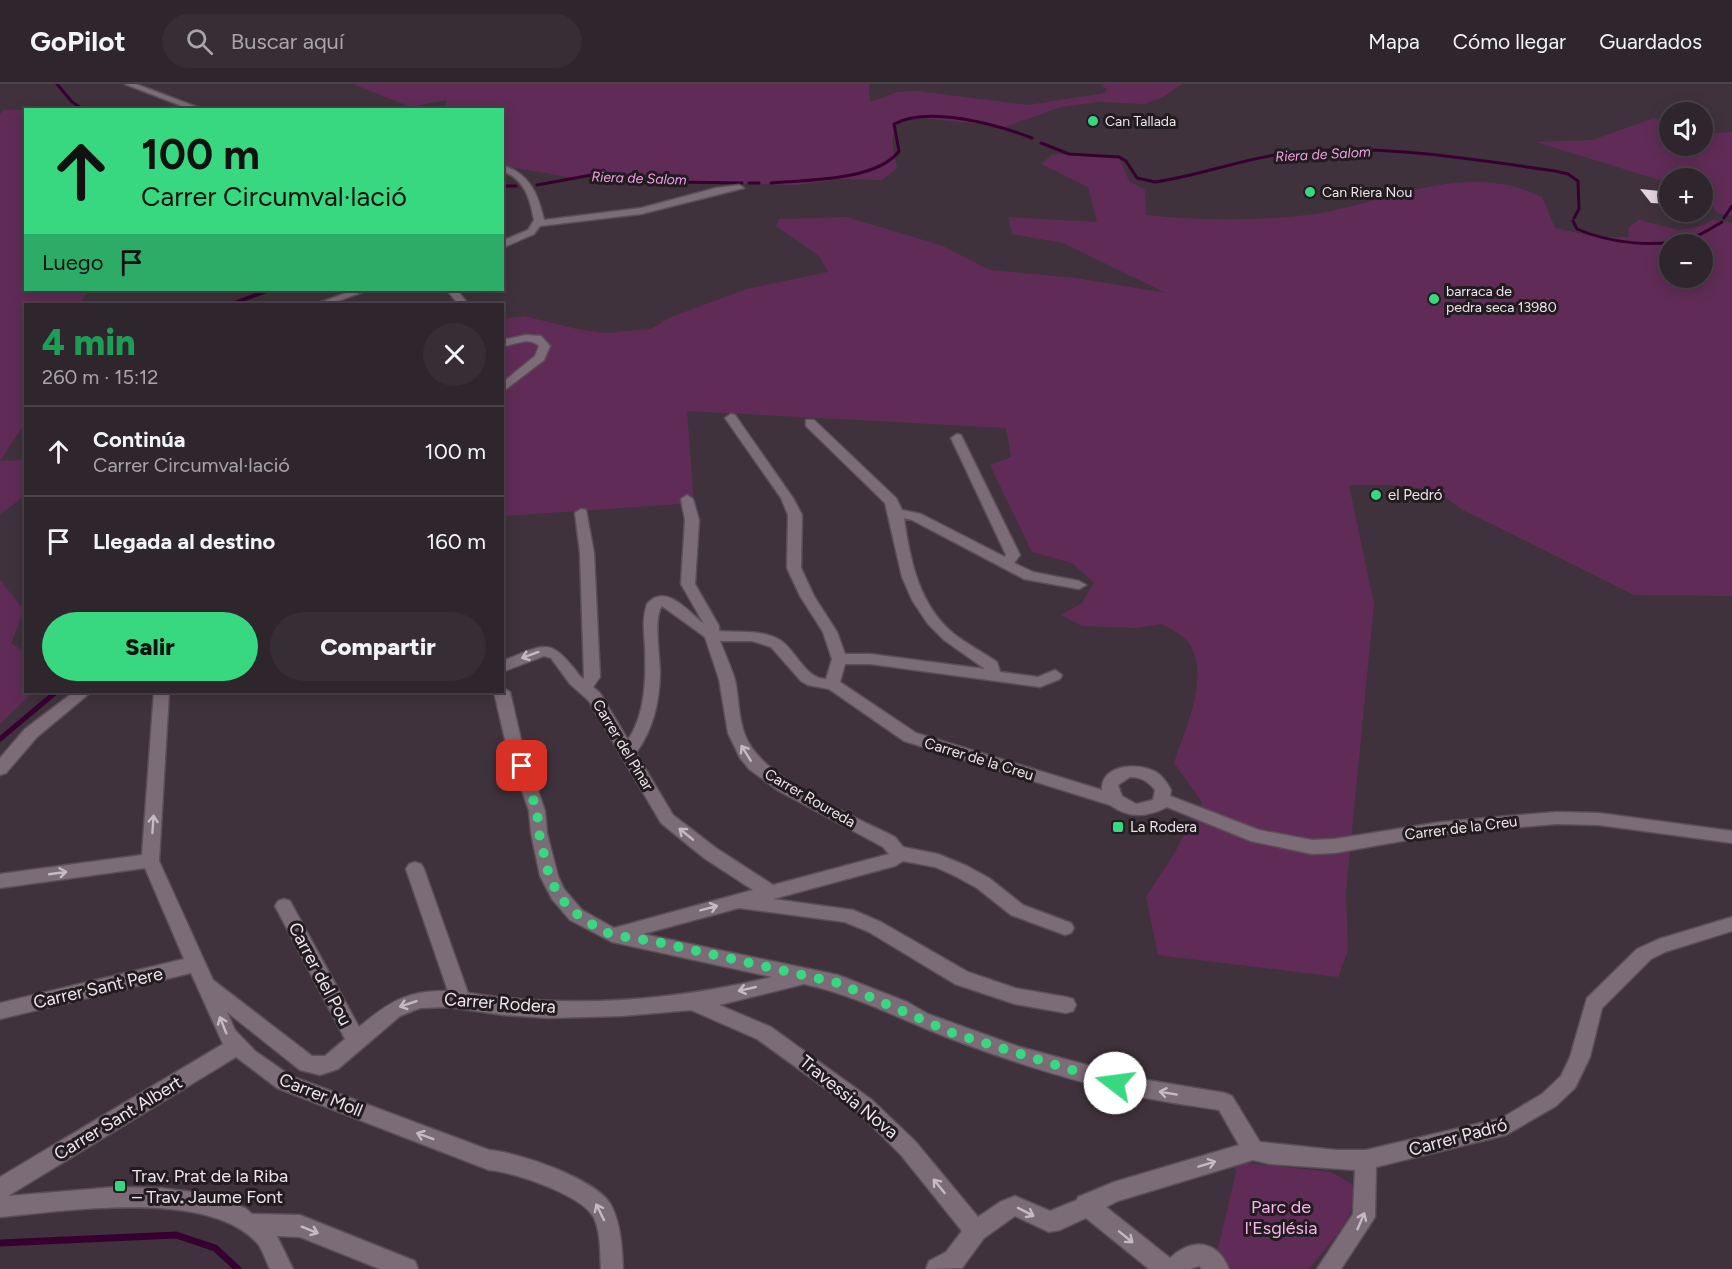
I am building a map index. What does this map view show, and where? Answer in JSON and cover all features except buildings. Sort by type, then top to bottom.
[{"type":"street","points":[[129,84],[195,108]]},
{"type":"street","points":[[504,169],[520,174],[529,186],[538,224]]},
{"type":"street","points":[[504,244],[528,235],[538,224],[640,211],[716,191],[739,188]]},
{"type":"street","points":[[324,303],[360,291]]},
{"type":"street","points":[[453,291],[462,303]]},
{"type":"street","points":[[504,344],[532,338],[540,339],[545,346],[540,358],[504,387]]},
{"type":"street","points":[[732,417],[792,507],[797,525],[794,568],[807,596],[825,624],[839,659],[832,684]]},
{"type":"street","points":[[810,423],[816,433],[884,492],[897,513],[902,555],[930,617],[951,639],[992,665],[993,670],[987,676]]},
{"type":"street","points":[[957,438],[1013,555],[1009,561],[1000,562]]},
{"type":"street","name":"Carrer Roureda","points":[[687,499],[692,520],[688,584],[712,626],[711,635],[724,669],[736,733],[754,765],[785,787],[889,842],[898,853]]},
{"type":"street","name":"Carrer del Pinar","points":[[581,513],[587,553],[592,677],[585,687],[595,697],[629,751],[667,819],[710,853],[768,891]]},
{"type":"street","points":[[897,513],[916,517],[1000,562],[1038,579],[1079,585]]},
{"type":"street","points":[[629,751],[641,736],[650,700],[651,617],[654,604],[660,601],[669,602],[711,635]]},
{"type":"street","name":"Carrer de la Creu","points":[[711,635],[750,635],[766,639],[781,647],[807,679],[816,684],[832,684],[888,724],[916,740],[1023,770],[1067,788],[1114,800],[1120,805],[1138,810],[1155,807],[1162,799],[1257,836],[1312,847],[1335,846],[1442,828],[1556,818],[1599,819],[1732,837]]},
{"type":"street","points":[[504,666],[540,652],[550,652],[585,687]]},
{"type":"street","points":[[839,659],[870,659],[1040,682],[1055,675]]},
{"type":"street","points":[[0,769],[32,733],[82,693]]},
{"type":"street","name":"Carrer Moll","points":[[161,693],[150,861],[228,1036],[236,1047],[284,1082],[489,1160],[503,1161],[588,1196],[600,1206],[612,1269]]},
{"type":"street","points":[[502,693],[514,744],[537,811],[539,833],[549,876],[558,894],[576,915],[612,935],[657,942],[838,983],[900,1008],[921,1020],[955,1034],[1073,1071],[1135,1087],[1225,1102],[1253,1150],[1114,1192],[1086,1204],[1060,1220],[1049,1222],[1015,1206],[976,1231],[954,1260],[937,1269]]},
{"type":"street","points":[[1114,800],[1110,794],[1110,782],[1114,776],[1128,771],[1153,777],[1163,790],[1162,799]]},
{"type":"street","points":[[612,935],[768,891],[895,859],[898,853],[938,861],[961,871],[983,884],[1017,910],[1065,928]]},
{"type":"street","points":[[0,881],[150,861]]},
{"type":"street","points":[[415,869],[460,998]]},
{"type":"street","points":[[733,901],[847,915],[875,927],[962,978],[1015,996],[1066,1005]]},
{"type":"street","name":"Carrer del Pou","points":[[284,906],[356,1041]]},
{"type":"street","points":[[657,942],[656,928],[668,919]]},
{"type":"street","name":"Carrer Padró","points":[[1253,1150],[1270,1155],[1327,1160],[1366,1160],[1506,1126],[1538,1108],[1560,1090],[1575,1071],[1594,1004],[1650,950],[1732,924]]},
{"type":"street","name":"Carrer Sant Pere","points":[[0,1011],[196,964]]},
{"type":"street","name":"Carrer Rodera","points":[[207,986],[307,1064],[320,1066],[332,1064],[356,1041],[402,1005],[426,998],[460,998],[497,1006],[533,1008],[692,1002],[804,976]]},
{"type":"street","name":"Travessia Nova","points":[[692,1002],[764,1033],[865,1106],[908,1148],[976,1231]]},
{"type":"street","name":"Carrer Sant Albert","points":[[0,1189],[236,1047]]},
{"type":"street","points":[[1328,1269],[1364,1217],[1366,1160]]},
{"type":"street","points":[[0,1207],[165,1198],[192,1200],[240,1215],[252,1224],[273,1245],[282,1269]]},
{"type":"street","points":[[1086,1204],[1166,1269]]},
{"type":"street","points":[[252,1224],[300,1226],[407,1269]]},
{"type":"street","points":[[1174,1269],[1189,1255],[1203,1256],[1218,1269]]},
{"type":"green space","points":[[353,84],[869,84],[870,102],[898,92],[917,91],[1028,105],[1105,93],[1107,89],[1101,86],[1104,84],[1182,84],[1163,97],[1145,104],[1099,102],[1061,107],[1005,127],[924,118],[898,122],[893,138],[897,168],[882,180],[840,179],[796,185],[666,182],[600,174],[575,178],[504,166],[504,108],[444,108],[447,100],[410,107]]},
{"type":"green space","points":[[4,110],[24,110],[24,291],[90,291],[78,303],[24,303],[24,425],[0,461],[0,114]]},
{"type":"green space","points":[[1654,118],[1659,119],[1659,156],[1713,156],[1713,132],[1732,132],[1732,216],[1717,213],[1713,207],[1713,168],[1659,168],[1659,180],[1536,142],[1592,140]]},
{"type":"green space","points":[[1058,154],[1119,157],[1129,181],[1145,190],[1146,215],[1230,219],[1295,216],[1344,208],[1428,187],[1484,182],[1513,187],[1542,197],[1555,228],[1597,237],[1628,237],[1629,227],[1639,220],[1678,230],[1698,227],[1713,222],[1713,220],[1732,223],[1732,596],[1634,595],[1461,509],[1435,490],[1391,485],[1349,485],[1374,604],[1346,892],[1348,951],[1338,977],[1158,955],[1146,897],[1174,854],[1202,802],[1174,763],[1194,702],[1197,686],[1195,656],[1187,640],[1162,624],[1136,628],[1082,626],[1061,615],[1082,603],[1094,583],[1072,563],[1032,552],[990,465],[1011,457],[1006,428],[687,411],[694,503],[504,518],[504,319],[524,316],[577,329],[605,333],[651,329],[671,317],[747,289],[828,272],[819,256],[776,226],[779,219],[847,217],[943,246],[990,270],[1076,278],[1166,293],[1063,243],[1012,234],[1008,217],[1097,222],[1088,187],[1041,164],[1052,155]]},
{"type":"green space","points":[[24,460],[24,497],[0,514],[0,461]]},
{"type":"green space","points":[[0,580],[24,610],[11,644],[24,650],[24,693],[32,693],[0,724]]},
{"type":"green space","name":"Parc de l'Església","points":[[1246,1163],[1331,1172],[1352,1184],[1353,1197],[1347,1219],[1341,1230],[1309,1269],[1232,1269],[1217,1253],[1236,1172],[1234,1166]]},
{"type":"waterway","points":[[57,84],[72,102],[81,108]]},
{"type":"waterway","name":"Riera de Salom","points":[[771,183],[840,177],[875,168],[889,161],[899,151],[894,124],[925,116],[963,119],[1032,138]]},
{"type":"waterway","name":"Riera de Salom","points":[[1041,143],[1069,154],[1119,157],[1126,161],[1137,178],[1155,182],[1265,157],[1315,151],[1384,151],[1487,161],[1568,174],[1578,181],[1579,209],[1574,218]]},
{"type":"waterway","name":"Riera de Salom","points":[[537,185],[597,174],[678,182],[742,183]]},
{"type":"waterway","name":"Riera de Salom","points":[[749,183],[759,183]]},
{"type":"waterway","name":"Riera de Salom","points":[[504,186],[516,186]]},
{"type":"waterway","name":"Riera de Salom","points":[[1724,218],[1732,206]]},
{"type":"waterway","name":"Riera de Salom","points":[[1573,221],[1577,229],[1590,234],[1632,243],[1675,242],[1693,238],[1722,222]]},
{"type":"waterway","points":[[235,303],[266,291]]},
{"type":"waterway","points":[[0,739],[55,693]]},
{"type":"waterway","points":[[0,1243],[176,1235],[215,1248],[238,1269]]},
{"type":"place","name":"Can Tallada","points":[[1093,121]]},
{"type":"place","name":"Can Riera Nou","points":[[1310,192]]},
{"type":"place","name":"barraca de pedra seca 13980","points":[[1434,299]]},
{"type":"place","name":"el Pedró","points":[[1376,495]]},
{"type":"place","name":"La Rodera","points":[[1118,827]]},
{"type":"place","name":"Trav. Prat de la Riba – Trav. Jaume Font","points":[[120,1186]]},
{"type":"route","points":[[522,766],[537,811],[539,833],[549,876],[558,894],[584,921],[612,935],[657,942],[838,983],[900,1008],[921,1020],[955,1034],[1020,1056],[1115,1083]]}]
